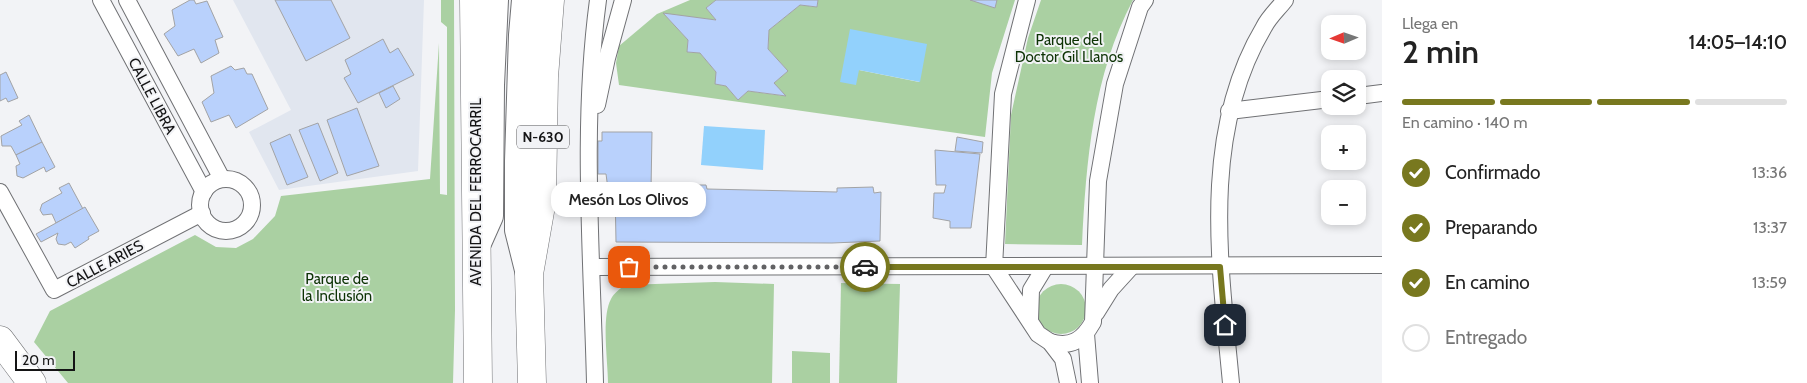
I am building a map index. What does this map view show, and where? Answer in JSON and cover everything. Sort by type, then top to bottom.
[{"type":"highway","name":"AVENIDA DEL FERROCARRIL","points":[[474,0],[478,383]]},
{"type":"highway","name":"N-630","points":[[532,383],[529,274],[542,200],[544,77],[550,0]]},
{"type":"highway","points":[[468,383],[477,306]]},
{"type":"highway","points":[[0,340],[32,383]]},
{"type":"main road","points":[[478,243],[490,216],[491,85],[496,0]]},
{"type":"main road","points":[[525,0],[518,161],[518,230],[529,274]]},
{"type":"street","name":"CALLE LIBRA","points":[[101,0],[204,192]]},
{"type":"street","name":"CALLE LIBRA","points":[[127,0],[222,179]]},
{"type":"street","points":[[588,117],[597,108],[607,58],[623,2],[610,5],[600,0],[591,53],[588,117],[595,383]]},
{"type":"street","points":[[1028,0],[1002,94],[994,267],[1038,334],[1050,342],[1060,345],[1078,341],[1086,334],[1095,315],[1111,290],[1131,267]]},
{"type":"street","points":[[1095,315],[1098,182],[1115,84],[1140,7],[1145,0]]},
{"type":"street","points":[[1230,383],[1220,267],[1220,178],[1223,141],[1229,111],[1243,71],[1264,26],[1285,0]]},
{"type":"street","points":[[1366,95],[1382,93]]},
{"type":"street","points":[[1229,111],[1321,100]]},
{"type":"street","points":[[222,179],[237,182],[248,192],[251,198],[250,216],[238,228],[230,231],[212,227],[202,213],[201,199],[204,192],[212,184],[222,179]]},
{"type":"street","name":"CALLE ARIES","points":[[0,192],[54,290],[202,213]]},
{"type":"street","points":[[966,266],[985,278],[1026,314]]},
{"type":"street","points":[[592,268],[1382,266]]},
{"type":"street","points":[[1026,314],[1031,290],[1045,267]]},
{"type":"street","points":[[1086,334],[1090,383]]},
{"type":"street","points":[[1050,342],[1063,359],[1068,383]]},
{"type":"shaded area","points":[[233,0],[424,0],[418,171],[279,190],[249,132],[291,110]]},
{"type":"green space","name":"Parque de la Inclusión","points":[[441,0],[454,0],[455,310],[453,383],[68,383],[34,342],[50,311],[195,235],[216,247],[236,248],[253,239],[275,216],[281,196],[430,179],[439,43],[440,194],[447,195],[447,27],[441,22]]},
{"type":"green space","points":[[690,0],[716,0],[706,8],[716,20],[664,14],[688,40],[687,52],[700,53],[716,72],[716,84],[726,86],[738,100],[748,91],[785,96],[774,83],[788,71],[768,49],[769,30],[800,5],[817,7],[818,0],[1015,0],[992,73],[985,137],[619,85],[616,63],[619,46],[657,14]],"holes":[[[926,44],[919,82],[859,70]]]},
{"type":"green space","name":"Parque del Doctor Gil Llanos","points":[[1041,0],[1133,0],[1119,29],[1100,89],[1089,151],[1082,245],[1005,244],[1011,115],[1028,38]]},
{"type":"green space","points":[[715,282],[774,284],[772,383],[608,383],[606,317],[611,299],[617,291],[625,285]]},
{"type":"green space","points":[[841,283],[900,284],[897,383],[839,383]]},
{"type":"green space","points":[[1061,284],[1071,286],[1079,291],[1084,299],[1086,309],[1084,319],[1079,327],[1071,332],[1061,334],[1051,332],[1043,327],[1038,319],[1036,309],[1038,299],[1043,291],[1051,286]]},
{"type":"green space","points":[[792,351],[830,353],[830,383],[792,383]]},
{"type":"water","points":[[850,29],[927,44],[920,82],[859,70],[856,85],[840,82]]},
{"type":"water","points":[[704,126],[765,130],[763,170],[701,165]]},
{"type":"building","points":[[190,0],[194,0],[196,4],[207,1],[223,37],[215,40],[219,53],[201,63],[194,49],[178,56],[164,34],[175,26],[172,10]]},
{"type":"building","points":[[275,0],[331,0],[350,38],[306,61]]},
{"type":"building","points":[[716,0],[818,0],[817,7],[800,5],[769,30],[768,49],[788,71],[774,83],[786,96],[748,91],[738,100],[726,86],[715,84],[716,72],[700,53],[687,52],[688,40],[663,13],[716,20],[706,8]]},
{"type":"building","points":[[970,0],[997,0],[995,8]]},
{"type":"building","points":[[383,39],[390,53],[398,48],[414,75],[358,103],[344,78],[351,74],[345,60]]},
{"type":"building","points":[[231,66],[235,70],[244,68],[247,74],[252,74],[268,109],[236,128],[229,115],[211,122],[202,102],[214,93],[211,76]]},
{"type":"building","points":[[6,72],[18,98],[8,102],[6,98],[0,101],[0,75]]},
{"type":"building","points":[[393,86],[400,99],[386,108],[379,93]]},
{"type":"building","points":[[357,108],[379,166],[347,176],[327,120]]},
{"type":"building","points":[[29,115],[42,142],[16,155],[11,146],[2,146],[1,136],[22,125],[19,121]]},
{"type":"building","points":[[318,123],[338,173],[320,181],[299,130]]},
{"type":"building","points":[[602,132],[652,132],[651,190],[608,189],[606,174],[598,174],[598,141],[602,141]]},
{"type":"building","points":[[290,134],[308,177],[287,185],[270,143]]},
{"type":"building","points":[[957,137],[983,142],[982,153],[955,151]]},
{"type":"building","points":[[42,142],[55,167],[46,172],[44,167],[23,178],[17,176],[16,166],[20,164],[16,155]]},
{"type":"building","points":[[935,150],[980,154],[971,228],[950,228],[950,221],[933,218],[934,193],[944,193],[946,185],[936,185]]},
{"type":"building","points":[[69,183],[83,209],[56,223],[52,214],[43,215],[40,210],[42,204],[62,193],[59,188]]},
{"type":"building","points":[[679,185],[706,185],[707,189],[837,192],[837,188],[873,187],[874,193],[881,192],[880,241],[832,243],[616,242],[615,189],[679,190]]},
{"type":"building","points":[[85,207],[99,231],[88,237],[89,239],[75,248],[71,242],[65,245],[58,244],[56,239],[58,233],[41,242],[36,234]]},
{"type":"way so far","points":[[629,267],[865,267]]},
{"type":"place","name":"Mesón Los Olivos","points":[[629,267]]},
{"type":"route","points":[[865,267],[1220,267],[1225,325]]}]
